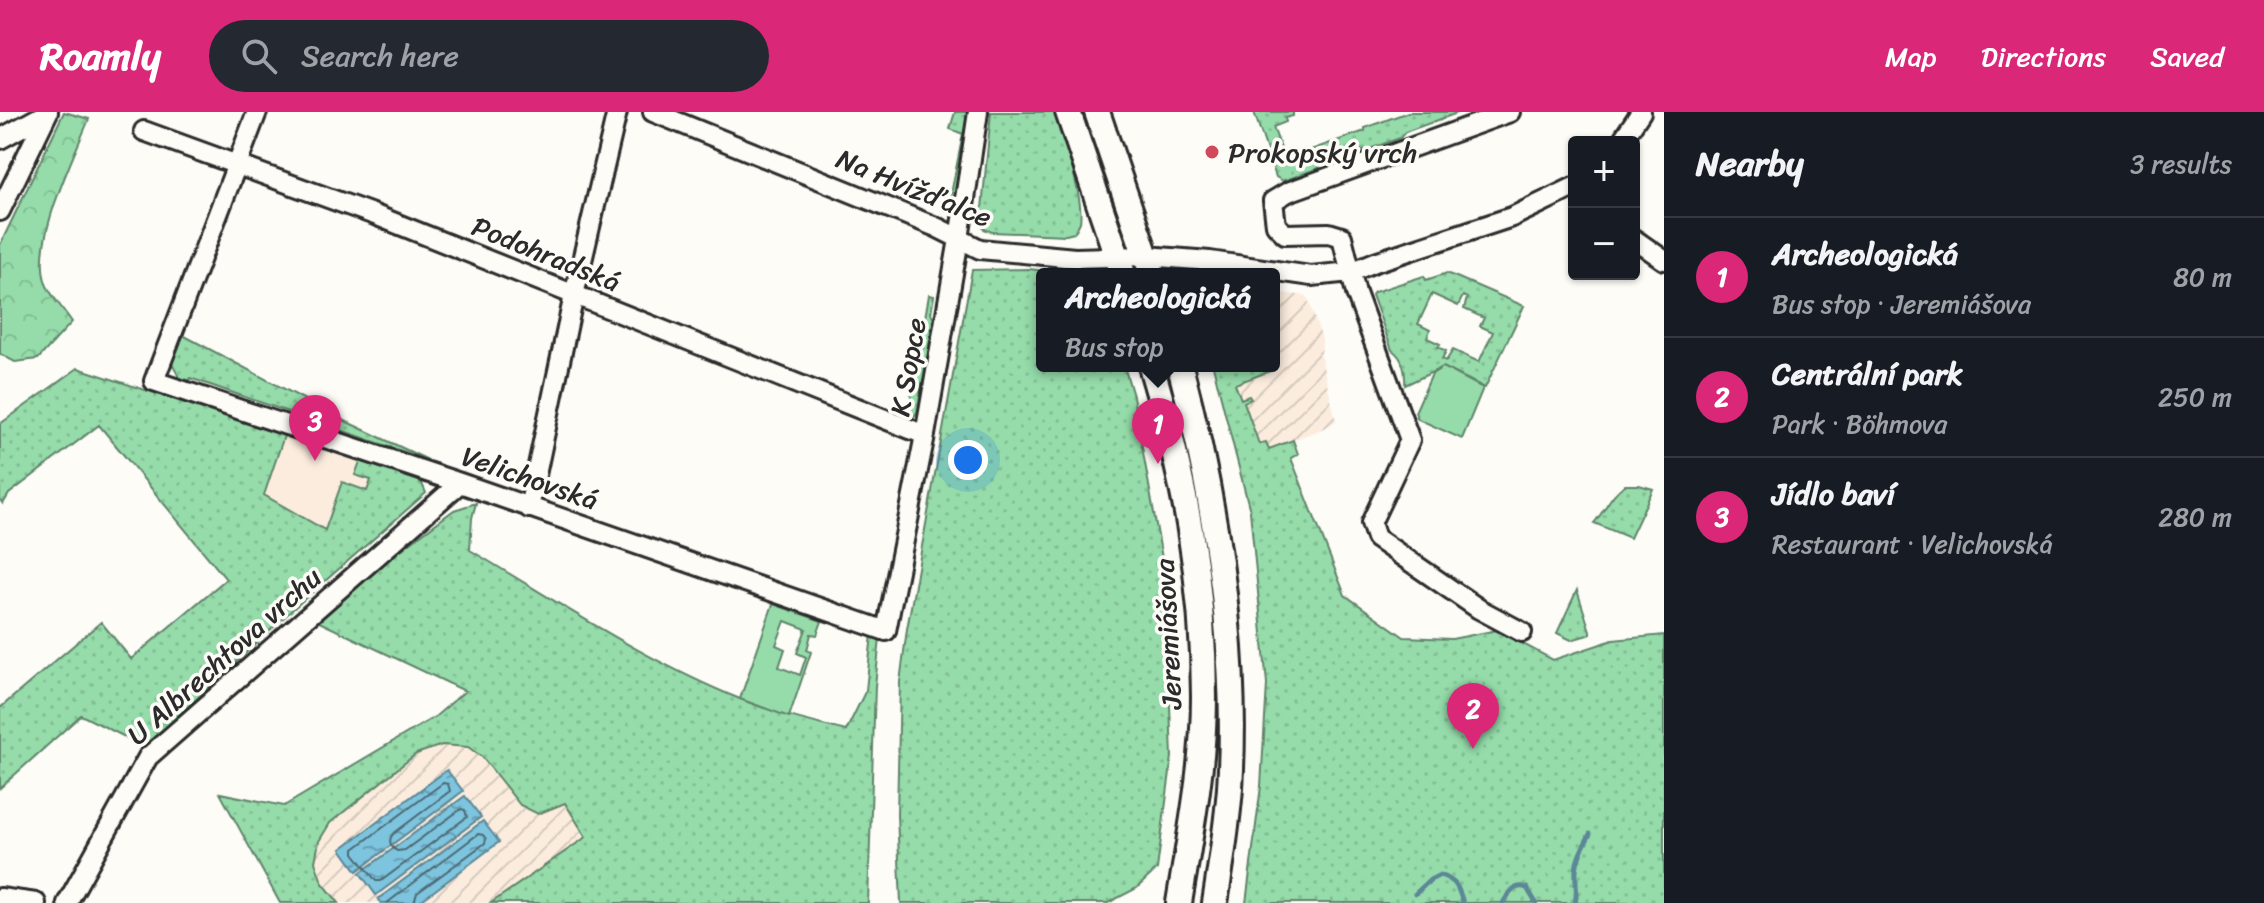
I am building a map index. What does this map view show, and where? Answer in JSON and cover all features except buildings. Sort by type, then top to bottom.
[{"type":"main road","points":[[1068,112],[1120,266]]},
{"type":"main road","points":[[1097,112],[1149,265]]},
{"type":"main road","name":"Jeremiášova","points":[[1153,372],[1180,468],[1194,557],[1203,652],[1204,700],[1198,782],[1179,903]]},
{"type":"main road","name":"Jeremiášova","points":[[1182,372],[1213,513],[1224,593],[1231,700],[1230,788],[1215,903]]},
{"type":"street","points":[[0,139],[48,112]]},
{"type":"street","points":[[0,211],[48,112]]},
{"type":"street","points":[[238,164],[257,112]]},
{"type":"street","points":[[529,508],[617,112]]},
{"type":"street","name":"Na Hvížďalce","points":[[653,112],[936,227],[980,249],[1075,258],[1120,266],[1210,261],[1257,268]]},
{"type":"street","name":"K Sopce","points":[[886,631],[925,435],[978,112]]},
{"type":"street","points":[[1510,112],[1288,192],[1273,201],[1276,225],[1285,234],[1329,233],[1342,237],[1356,293],[1410,440],[1371,523],[1376,538],[1479,609],[1522,632]]},
{"type":"street","points":[[1625,136],[1641,112]]},
{"type":"street","name":"Podohradská","points":[[144,131],[375,215],[925,435]]},
{"type":"street","name":"Velichovská","points":[[238,164],[154,381],[886,631]]},
{"type":"street","name":"Na Hvížďalce","points":[[1280,271],[1311,276],[1351,272],[1512,217],[1568,192]]},
{"type":"street","points":[[1640,243],[1664,260]]},
{"type":"street","name":"U Albrechtova vrchu","points":[[67,903],[148,757],[460,483]]},
{"type":"street","points":[[0,898],[36,903]]},
{"type":"shaded area","points":[[1280,293],[1307,296],[1322,339],[1321,358],[1336,421],[1269,449],[1260,444],[1244,402],[1249,396],[1241,399],[1235,383],[1266,372],[1280,372]]},
{"type":"shaded area","points":[[285,433],[361,459],[371,480],[367,491],[342,483],[325,530],[263,495]]},
{"type":"shaded area","points":[[442,745],[468,747],[482,757],[520,805],[538,814],[565,803],[586,838],[491,903],[339,903],[322,882],[315,862],[319,841],[330,823],[417,754]]},
{"type":"green space","points":[[64,112],[89,119],[55,202],[44,248],[43,269],[47,286],[72,322],[38,359],[15,362],[0,354],[0,245]]},
{"type":"green space","points":[[955,112],[973,112],[957,208],[951,211],[948,209],[963,134],[950,129]]},
{"type":"green space","points":[[991,112],[1054,112],[1079,198],[1080,222],[1074,233],[992,232],[984,229],[981,220]]},
{"type":"green space","points":[[1254,112],[1293,112],[1293,116],[1285,118],[1286,122],[1273,127],[1285,159],[1408,112],[1460,112],[1364,151],[1357,149],[1323,161],[1319,168],[1283,181],[1276,177]]},
{"type":"green space","points":[[972,270],[1036,270],[1036,372],[1126,372],[1133,396],[1165,575],[1172,757],[1157,869],[1137,888],[1108,903],[901,903],[897,815],[900,682]]},
{"type":"green space","points":[[1447,273],[1524,306],[1485,388],[1443,367],[1405,385],[1403,365],[1392,350],[1372,295],[1424,276],[1426,280]],"holes":[[[1432,294],[1458,306],[1463,296],[1467,298],[1464,309],[1484,318],[1480,326],[1493,332],[1479,362],[1453,350],[1446,361],[1442,359],[1446,351],[1427,338],[1430,330],[1418,324]]]},
{"type":"green space","points":[[929,295],[934,296],[931,313],[934,320],[917,412],[907,420]]},
{"type":"green space","points":[[179,333],[343,420],[428,460],[190,378],[188,382],[180,379],[170,360]]},
{"type":"green space","points":[[1443,367],[1483,388],[1462,439],[1418,419],[1415,412],[1432,374]]},
{"type":"green space","points":[[78,368],[285,433],[264,495],[325,530],[342,482],[367,491],[371,480],[355,475],[361,459],[420,479],[426,493],[293,609],[145,747],[81,715],[0,788],[0,708],[101,622],[131,659],[226,579],[99,425],[9,494],[3,504],[0,500],[0,424]]},
{"type":"green space","points":[[1215,372],[1268,372],[1235,384],[1241,399],[1249,396],[1251,399],[1244,402],[1259,444],[1266,442],[1269,449],[1293,440],[1298,454],[1291,458],[1345,595],[1404,637],[1452,639],[1497,630],[1553,660],[1613,640],[1664,635],[1664,903],[1246,903],[1261,786],[1267,684],[1250,511]]},
{"type":"green space","points":[[1625,485],[1653,489],[1630,538],[1594,523]]},
{"type":"green space","points":[[476,503],[470,550],[636,649],[705,684],[766,709],[846,731],[866,690],[872,634],[880,638],[875,686],[868,903],[491,903],[586,837],[565,803],[538,814],[520,805],[482,757],[468,747],[442,745],[416,754],[330,823],[319,841],[315,862],[322,882],[339,903],[280,903],[220,793],[284,806],[436,716],[465,691],[317,621],[383,563],[454,510]]},
{"type":"green space","points":[[1577,590],[1591,634],[1571,640],[1557,633]]},
{"type":"green space","points":[[773,604],[822,621],[817,635],[811,634],[807,650],[811,652],[789,717],[740,699]],"holes":[[[785,621],[806,629],[797,653],[806,657],[800,675],[779,667],[785,649],[776,645]]]},
{"type":"water","points":[[447,770],[463,791],[357,871],[341,849]]},
{"type":"water","points":[[465,796],[481,817],[376,895],[360,873]]},
{"type":"water","points":[[483,821],[499,842],[418,903],[381,903],[378,899]]},
{"type":"waterway","points":[[1575,903],[1577,865],[1590,834]]},
{"type":"waterway","points":[[1415,894],[1440,875],[1456,885],[1463,903]]},
{"type":"waterway","points":[[1503,903],[1519,887],[1527,888],[1536,903]]},
{"type":"place","name":"Prokopský vrch","points":[[1212,152]]},
{"type":"place","name":"Jídlo baví","points":[[315,461]]},
{"type":"place","name":"Archeologická","points":[[1158,464]]},
{"type":"place","name":"Centrální park","points":[[1473,749]]}]
